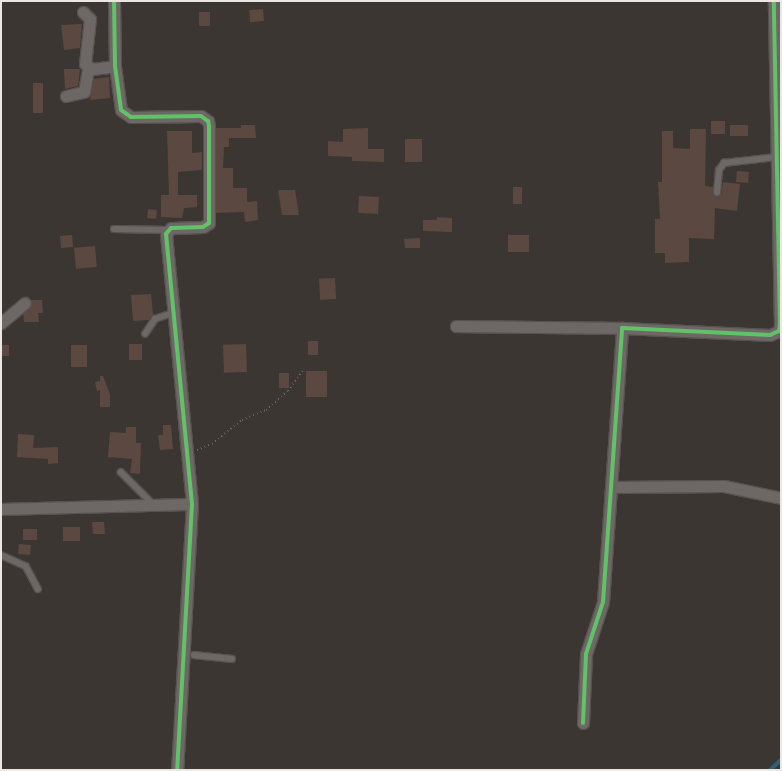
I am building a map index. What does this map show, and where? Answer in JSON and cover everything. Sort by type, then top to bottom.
[{"type":"street","points":[[114,1],[115,66],[119,105],[125,114],[201,116],[208,121],[211,219],[203,227],[168,230],[166,241],[192,504],[189,655],[177,770]]},
{"type":"street","points":[[456,326],[622,328],[770,336],[779,331],[774,1]]},
{"type":"street","points":[[66,96],[84,92],[88,69],[84,56],[90,19],[83,12]]},
{"type":"street","points":[[88,69],[115,66]]},
{"type":"street","points":[[1,324],[25,303]]},
{"type":"street","points":[[584,723],[586,654],[603,602],[622,328]]},
{"type":"street","points":[[611,487],[724,486],[781,498]]},
{"type":"street","points":[[1,508],[192,504]]},
{"type":"lane","points":[[717,193],[719,170],[724,163],[776,157]]},
{"type":"lane","points":[[114,229],[168,230]]},
{"type":"lane","points":[[145,334],[155,319],[172,313]]},
{"type":"lane","points":[[122,472],[155,505]]},
{"type":"lane","points":[[1,555],[26,566],[38,589]]},
{"type":"lane","points":[[189,655],[232,659]]},
{"type":"path","points":[[188,452],[212,444],[242,420],[266,410],[288,391],[304,369]]},
{"type":"building","points":[[263,9],[264,21],[250,22],[249,10]]},
{"type":"building","points":[[199,12],[210,12],[210,26],[199,26]]},
{"type":"building","points":[[82,24],[80,48],[64,50],[61,25]]},
{"type":"building","points":[[64,69],[80,69],[78,86],[65,89]]},
{"type":"building","points":[[109,77],[110,98],[90,100],[93,79]]},
{"type":"building","points":[[33,83],[43,83],[43,113],[33,113]]},
{"type":"building","points":[[711,121],[725,121],[725,134],[711,134]]},
{"type":"building","points":[[241,125],[255,125],[256,138],[229,138],[229,147],[224,147],[223,168],[233,168],[233,188],[247,188],[247,202],[257,201],[258,220],[245,222],[244,212],[216,213],[216,128],[241,128]]},
{"type":"building","points":[[730,125],[748,125],[748,136],[730,136]]},
{"type":"building","points":[[368,128],[368,149],[384,149],[384,162],[352,161],[352,157],[328,156],[328,141],[343,142],[343,129]]},
{"type":"building","points":[[690,129],[706,129],[705,186],[713,187],[713,194],[717,197],[721,195],[723,182],[740,184],[737,211],[715,208],[714,239],[689,238],[689,262],[665,263],[665,253],[655,253],[655,219],[660,219],[658,182],[662,182],[662,131],[673,131],[673,148],[690,149]]},
{"type":"building","points":[[167,131],[192,131],[192,153],[202,152],[202,170],[178,172],[178,195],[197,195],[197,207],[184,208],[182,218],[161,217],[161,195],[169,195]]},
{"type":"building","points":[[405,139],[422,139],[422,162],[405,162]]},
{"type":"building","points":[[737,171],[749,172],[748,183],[736,182]]},
{"type":"building","points":[[513,187],[522,187],[522,204],[513,204]]},
{"type":"building","points":[[278,190],[295,190],[299,215],[282,215]]},
{"type":"building","points":[[359,196],[379,197],[378,214],[358,213]]},
{"type":"building","points":[[148,209],[157,210],[156,219],[147,218]]},
{"type":"building","points":[[437,217],[452,218],[452,232],[423,231],[423,220],[437,220]]},
{"type":"building","points":[[72,235],[73,247],[61,248],[60,236]]},
{"type":"building","points":[[508,235],[529,235],[529,252],[508,252]]},
{"type":"building","points":[[420,238],[420,248],[405,248],[404,239]]},
{"type":"building","points":[[95,246],[97,267],[76,269],[74,248]]},
{"type":"building","points":[[335,278],[336,299],[320,300],[319,279]]},
{"type":"building","points":[[151,294],[153,315],[149,320],[133,321],[131,295]]},
{"type":"building","points":[[31,300],[42,300],[43,313],[38,313],[39,322],[24,322],[23,313],[31,306]]},
{"type":"building","points":[[308,341],[318,341],[318,355],[308,355]]},
{"type":"building","points":[[129,344],[142,344],[142,360],[129,360]]},
{"type":"building","points":[[246,344],[247,372],[224,373],[223,345]]},
{"type":"building","points":[[1,345],[9,345],[9,356],[1,356]]},
{"type":"building","points":[[71,345],[87,345],[87,367],[71,367]]},
{"type":"building","points":[[306,371],[327,371],[327,397],[306,397]]},
{"type":"building","points":[[279,373],[289,373],[289,388],[279,388]]},
{"type":"building","points":[[100,376],[103,376],[110,394],[110,407],[100,407],[100,390],[97,391],[95,382],[100,381]]},
{"type":"building","points":[[163,425],[171,425],[173,449],[160,450],[158,435],[163,435]]},
{"type":"building","points":[[126,427],[136,427],[136,443],[141,443],[140,474],[130,473],[132,459],[108,457],[110,432],[126,433]]},
{"type":"building","points":[[18,434],[34,435],[33,448],[58,447],[58,463],[48,464],[48,459],[17,457]]},
{"type":"building","points":[[92,522],[104,522],[105,534],[93,534]]},
{"type":"building","points":[[63,527],[80,527],[80,541],[63,541]]},
{"type":"building","points":[[23,529],[37,529],[37,540],[23,540]]},
{"type":"building","points":[[19,544],[31,545],[30,555],[18,554]]},
{"type":"waterway","points":[[770,770],[781,760]]},
{"type":"cycle path","points":[[114,1],[115,66],[121,110],[131,117],[201,116],[208,121],[209,126],[209,223],[203,227],[171,228],[166,234],[192,504],[177,770]]},
{"type":"cycle path","points":[[583,723],[586,654],[603,602],[622,328],[770,335],[779,331],[774,1]]}]
